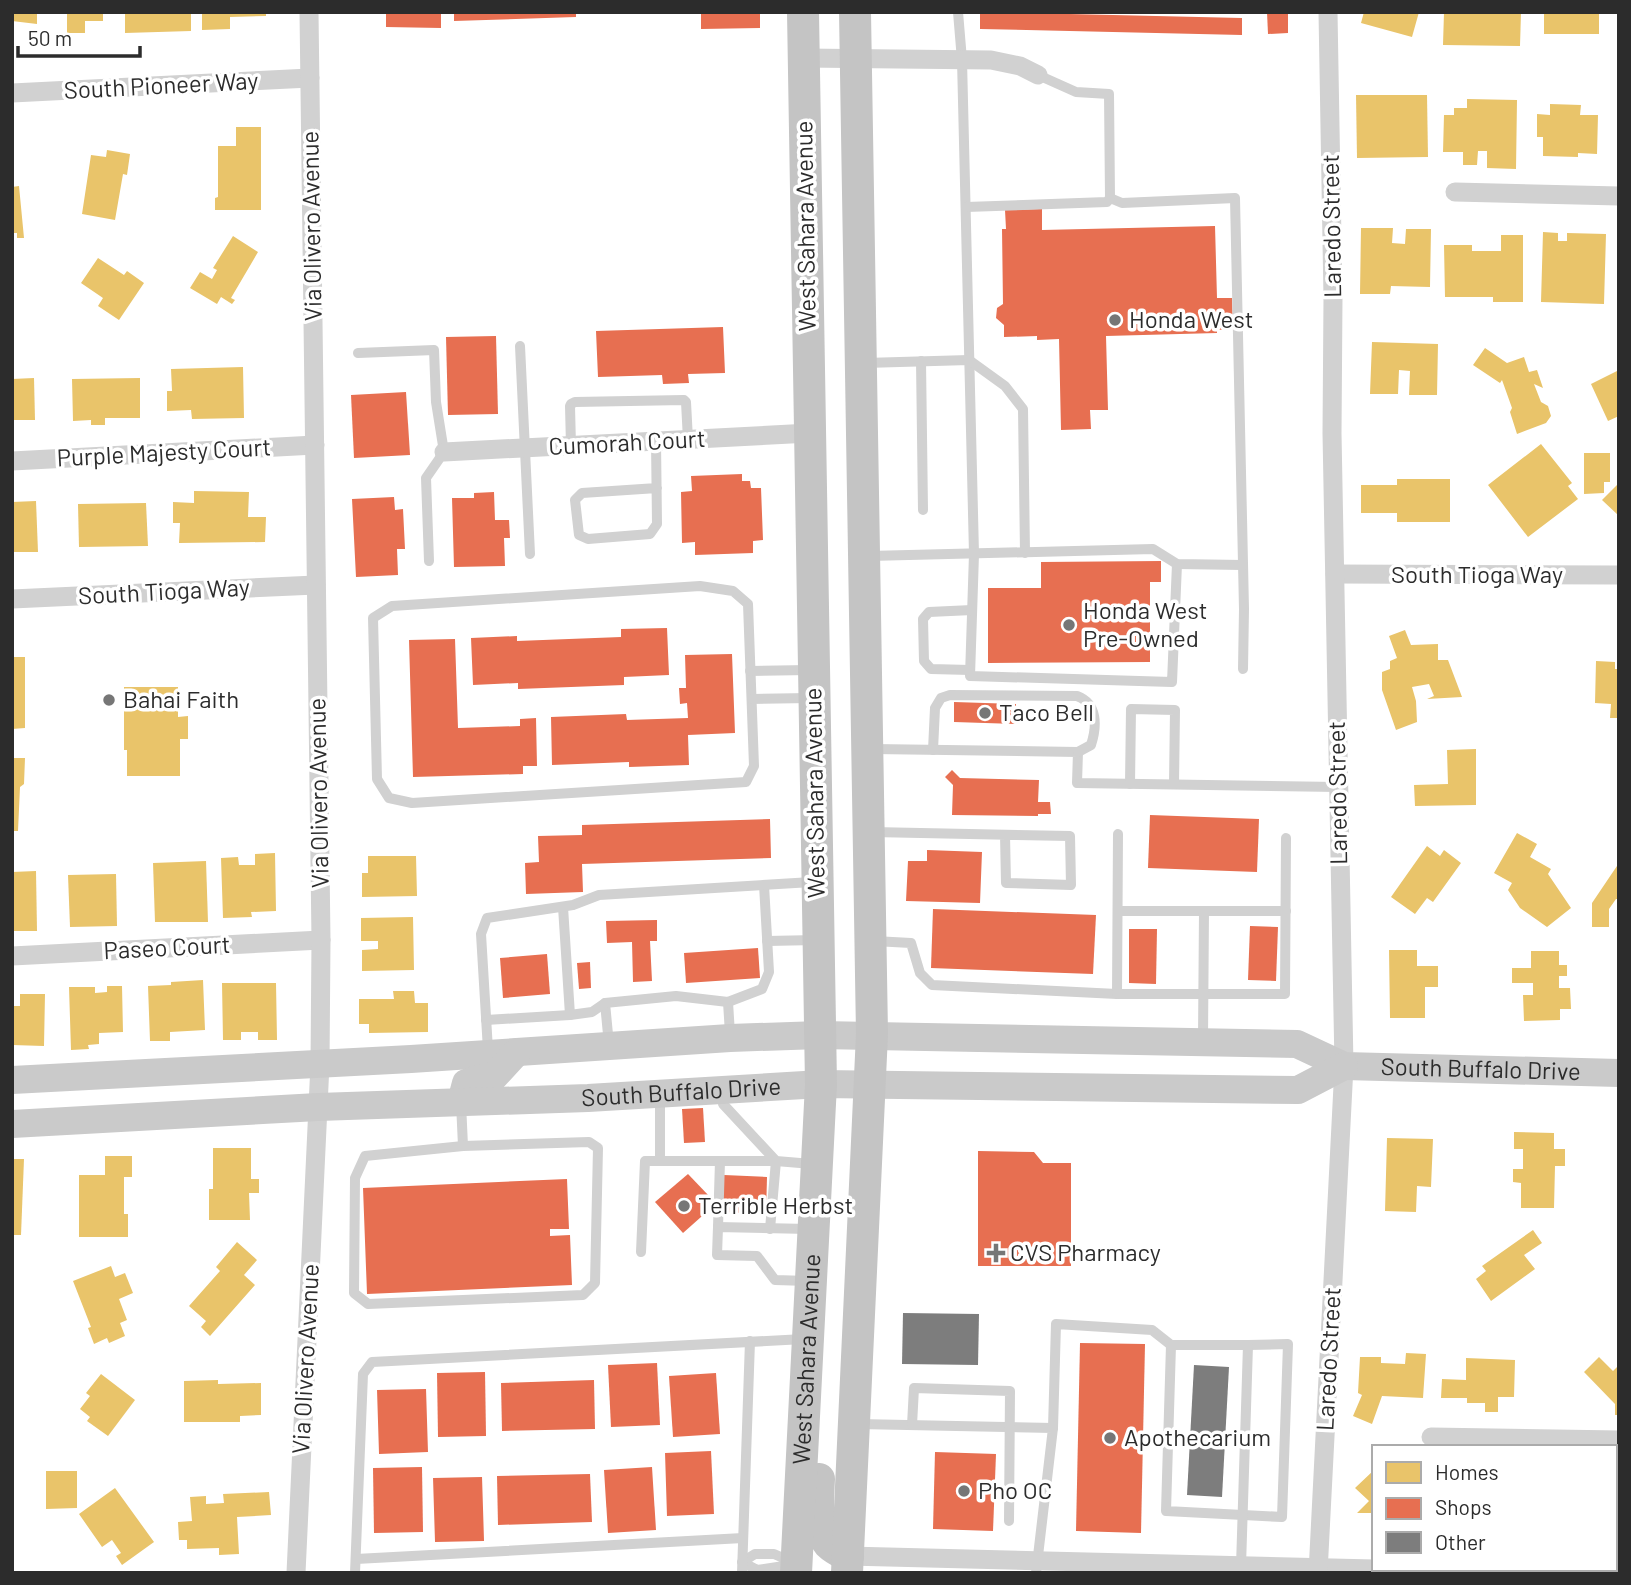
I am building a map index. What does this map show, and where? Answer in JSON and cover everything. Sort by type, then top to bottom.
[{"type":"main road","name":"West Sahara Avenue","points":[[803,12],[821,1084],[803,1434],[803,1570]]},
{"type":"main road","name":"West Sahara Avenue","points":[[847,1564],[872,1034],[855,12]]},
{"type":"main road","points":[[812,565],[864,556]]},
{"type":"main road","name":"South Buffalo Drive","points":[[12,1080],[730,1038],[872,1034],[1297,1044],[1343,1066],[1619,1073]]},
{"type":"main road","points":[[461,1102],[466,1083],[493,1077],[517,1052]]},
{"type":"main road","name":"South Buffalo Drive","points":[[12,1124],[318,1107],[588,1098],[821,1084],[1298,1090],[1343,1066]]},
{"type":"main road","points":[[803,1434],[820,1468],[818,1505],[825,1537],[847,1564]]},
{"type":"street","name":"Via Olivero Avenue","points":[[296,1573],[320,1064],[321,940],[309,12]]},
{"type":"street","name":"Laredo Street","points":[[1318,1570],[1343,1066],[1328,12]]},
{"type":"street","points":[[803,58],[1001,61],[1038,75]]},
{"type":"street","name":"South Pioneer Way","points":[[12,93],[310,78]]},
{"type":"street","points":[[1455,192],[1619,196]]},
{"type":"street","name":"Cumorah Court","points":[[444,452],[810,433]]},
{"type":"street","name":"Purple Majesty Court","points":[[12,461],[315,445]]},
{"type":"street","name":"South Tioga Way","points":[[1335,574],[1619,575]]},
{"type":"street","name":"South Tioga Way","points":[[12,599],[317,585]]},
{"type":"street","name":"Paseo Court","points":[[12,956],[321,940]]},
{"type":"street","points":[[1432,1437],[1572,1443],[1619,1440]]},
{"type":"street","points":[[847,1564],[1372,1569]]},
{"type":"street","points":[[1451,1571],[1515,1573]]},
{"type":"lane","points":[[958,12],[962,60],[974,554],[970,676],[1172,682],[1177,564]]},
{"type":"lane","points":[[966,207],[1107,202],[1110,198],[1109,94],[1076,92],[1038,75]]},
{"type":"lane","points":[[1110,198],[1122,202],[1235,198],[1244,668]]},
{"type":"lane","points":[[520,346],[530,554]]},
{"type":"lane","points":[[358,353],[434,350],[436,402],[444,452],[426,478],[429,561]]},
{"type":"lane","points":[[861,363],[969,360],[1005,386],[1023,409],[1026,447],[1025,553]]},
{"type":"lane","points":[[921,361],[923,510]]},
{"type":"lane","points":[[571,446],[570,406],[575,402],[684,400],[688,440]]},
{"type":"lane","points":[[656,441],[657,488],[657,524],[650,534],[588,539],[579,535],[575,500],[582,493],[657,488]]},
{"type":"lane","points":[[864,556],[1153,549],[1177,564],[1243,565]]},
{"type":"lane","points":[[700,586],[733,591],[748,604],[751,699],[754,766],[746,782],[412,803],[389,798],[377,779],[373,618],[393,606],[700,586]]},
{"type":"lane","points":[[970,670],[931,669],[924,661],[923,619],[929,612],[972,610]]},
{"type":"lane","points":[[750,671],[814,684]]},
{"type":"lane","points":[[751,699],[814,684]]},
{"type":"lane","points":[[867,749],[933,750],[1078,752],[1091,745],[1095,720],[1093,709],[1087,700],[1077,696],[950,695],[941,698],[935,708],[933,750]]},
{"type":"lane","points":[[1130,783],[1131,709],[1175,710],[1174,784]]},
{"type":"lane","points":[[1078,752],[1077,783],[1338,787]]},
{"type":"lane","points":[[868,832],[1070,836],[1071,886],[1006,883],[1005,835]]},
{"type":"lane","points":[[1117,994],[1118,834]]},
{"type":"lane","points":[[870,941],[911,943],[920,973],[932,985],[1117,994],[1285,994],[1286,838]]},
{"type":"lane","points":[[488,1054],[481,934],[487,918],[563,906],[599,895],[817,882]]},
{"type":"lane","points":[[486,1020],[570,1015],[592,1012],[605,1003],[676,996],[728,1002],[761,989],[769,972],[764,885]]},
{"type":"lane","points":[[563,906],[570,1015]]},
{"type":"lane","points":[[1118,911],[1286,911]]},
{"type":"lane","points":[[1203,1043],[1204,911]]},
{"type":"lane","points":[[767,941],[818,940]]},
{"type":"lane","points":[[728,1002],[730,1038]]},
{"type":"lane","points":[[605,1003],[609,1046]]},
{"type":"lane","points":[[722,1088],[723,1104],[776,1161],[771,1229]]},
{"type":"lane","points":[[660,1092],[660,1161]]},
{"type":"lane","points":[[461,1102],[463,1146]]},
{"type":"lane","points":[[589,1142],[598,1147],[595,1283],[583,1295],[368,1304],[354,1293],[355,1178],[365,1156],[463,1146],[589,1142]]},
{"type":"lane","points":[[641,1252],[645,1161],[776,1161],[816,1164]]},
{"type":"lane","points":[[720,1161],[717,1255],[757,1255],[775,1280],[811,1281]]},
{"type":"lane","points":[[718,1227],[813,1228]]},
{"type":"lane","points":[[1037,1567],[1053,1428],[1056,1324],[1152,1330],[1171,1345],[1288,1344],[1282,1517],[1166,1511],[1171,1345]]},
{"type":"lane","points":[[355,1573],[363,1374],[372,1362],[808,1339]]},
{"type":"lane","points":[[742,1567],[750,1341]]},
{"type":"lane","points":[[1241,1566],[1248,1345]]},
{"type":"lane","points":[[912,1425],[914,1388],[1010,1391],[1009,1521]]},
{"type":"lane","points":[[854,1423],[1053,1428]]},
{"type":"lane","points":[[356,1559],[743,1538]]},
{"type":"lane","points":[[742,1567],[755,1554],[774,1554],[803,1570]]},
{"type":"lane","points":[[742,1567],[757,1570],[803,1570]]},
{"type":"building: Homes","points":[[12,12],[37,12],[37,24],[12,21]]},
{"type":"building: Homes","points":[[67,12],[103,12],[103,21],[85,21],[85,33],[67,33]]},
{"type":"building: Homes","points":[[125,12],[191,12],[191,31],[125,33]]},
{"type":"building: Homes","points":[[202,12],[266,12],[266,16],[230,17],[230,29],[202,30]]},
{"type":"building: Homes","points":[[1364,12],[1419,12],[1412,37],[1361,23]]},
{"type":"building: Homes","points":[[1444,12],[1521,12],[1520,46],[1443,45]]},
{"type":"building: Homes","points":[[1544,12],[1599,12],[1599,34],[1544,34]]},
{"type":"building: Homes","points":[[1356,95],[1427,95],[1428,157],[1357,158]]},
{"type":"building: Homes","points":[[1467,99],[1517,100],[1516,169],[1487,168],[1487,151],[1478,151],[1477,165],[1463,165],[1463,152],[1443,152],[1444,115],[1454,115],[1454,108],[1467,108]]},
{"type":"building: Homes","points":[[1550,104],[1581,105],[1580,115],[1598,115],[1597,154],[1578,153],[1578,157],[1543,156],[1543,137],[1537,137],[1537,114],[1550,115]]},
{"type":"building: Homes","points":[[236,127],[261,127],[261,210],[215,210],[215,198],[218,197],[218,146],[236,146]]},
{"type":"building: Homes","points":[[107,150],[130,154],[127,175],[123,174],[115,220],[82,214],[91,155],[106,157]]},
{"type":"building: Homes","points":[[19,186],[24,238],[17,238],[17,233],[12,233],[12,187]]},
{"type":"building: Homes","points":[[1361,228],[1393,228],[1392,243],[1405,244],[1406,229],[1431,229],[1430,287],[1391,286],[1390,294],[1360,294]]},
{"type":"building: Homes","points":[[1543,232],[1558,233],[1558,241],[1567,241],[1567,233],[1606,234],[1604,304],[1541,302]]},
{"type":"building: Homes","points":[[1501,235],[1523,235],[1523,302],[1493,302],[1493,297],[1445,297],[1444,245],[1472,245],[1472,251],[1501,251]]},
{"type":"building: Homes","points":[[233,236],[258,252],[231,298],[235,300],[232,304],[221,297],[217,304],[190,288],[200,272],[212,279],[217,270],[213,268]]},
{"type":"building: Homes","points":[[98,258],[124,275],[127,271],[144,283],[119,320],[98,306],[103,298],[81,283]]},
{"type":"building: Homes","points":[[1372,342],[1438,344],[1437,395],[1409,395],[1410,371],[1399,370],[1398,394],[1370,394]]},
{"type":"building: Homes","points":[[1485,348],[1507,363],[1524,357],[1529,372],[1537,370],[1543,388],[1534,384],[1541,402],[1548,406],[1551,416],[1546,423],[1517,434],[1510,412],[1512,408],[1502,380],[1500,383],[1473,365]]},
{"type":"building: Homes","points":[[243,367],[244,418],[192,419],[191,410],[167,411],[167,391],[172,391],[171,369]]},
{"type":"building: Homes","points":[[1619,370],[1619,416],[1608,421],[1591,384]]},
{"type":"building: Homes","points":[[34,378],[35,420],[12,420],[12,379]]},
{"type":"building: Homes","points":[[140,378],[140,418],[105,418],[105,425],[91,425],[91,420],[73,421],[72,379]]},
{"type":"building: Homes","points":[[1541,444],[1572,483],[1568,486],[1578,499],[1528,537],[1488,485]]},
{"type":"building: Homes","points":[[1584,453],[1610,453],[1610,482],[1604,482],[1604,493],[1584,494]]},
{"type":"building: Homes","points":[[1397,479],[1450,479],[1450,522],[1397,522],[1397,513],[1361,513],[1361,485],[1397,485]]},
{"type":"building: Homes","points":[[1619,483],[1619,516],[1602,500]]},
{"type":"building: Homes","points":[[194,491],[249,492],[248,517],[266,517],[265,542],[179,543],[180,523],[173,523],[173,502],[194,503]]},
{"type":"building: Homes","points":[[36,501],[38,552],[12,552],[12,502]]},
{"type":"building: Homes","points":[[146,503],[148,546],[79,547],[78,504]]},
{"type":"building: Homes","points":[[1405,630],[1411,645],[1438,644],[1438,660],[1448,660],[1462,697],[1427,699],[1434,696],[1429,684],[1412,687],[1417,722],[1396,730],[1382,690],[1382,672],[1390,669],[1390,661],[1397,658],[1389,636]]},
{"type":"building: Homes","points":[[12,657],[25,657],[25,728],[12,729]]},
{"type":"building: Homes","points":[[1596,661],[1615,662],[1615,669],[1619,669],[1619,718],[1610,718],[1611,704],[1595,703]]},
{"type":"building: Homes","points":[[124,687],[178,687],[178,717],[188,716],[188,739],[180,739],[180,776],[127,776],[127,750],[124,750]]},
{"type":"building: Homes","points":[[1476,749],[1476,805],[1415,806],[1414,785],[1448,784],[1447,750]]},
{"type":"building: Homes","points":[[12,758],[25,758],[24,784],[20,787],[18,831],[12,831]]},
{"type":"building: Homes","points":[[1517,833],[1537,844],[1530,857],[1551,869],[1548,874],[1571,908],[1547,927],[1520,908],[1508,890],[1512,883],[1494,873]]},
{"type":"building: Homes","points":[[1427,846],[1440,856],[1444,850],[1461,863],[1433,902],[1427,898],[1415,914],[1391,897]]},
{"type":"building: Homes","points":[[275,853],[276,911],[251,912],[252,917],[223,918],[221,858],[238,857],[239,865],[255,865],[255,854]]},
{"type":"building: Homes","points":[[368,856],[416,856],[417,896],[362,897],[362,873],[368,873]]},
{"type":"building: Homes","points":[[206,861],[208,922],[155,922],[153,863]]},
{"type":"building: Homes","points":[[1619,863],[1619,899],[1616,899],[1609,909],[1609,927],[1592,927],[1592,903]]},
{"type":"building: Homes","points":[[36,871],[37,931],[12,931],[12,872]]},
{"type":"building: Homes","points":[[116,874],[117,926],[70,927],[68,875]]},
{"type":"building: Homes","points":[[413,917],[414,970],[362,971],[362,950],[378,949],[378,941],[361,941],[361,918]]},
{"type":"building: Homes","points":[[1389,950],[1417,950],[1417,966],[1438,966],[1438,987],[1425,987],[1425,1018],[1390,1018]]},
{"type":"building: Homes","points":[[1531,951],[1559,951],[1559,965],[1567,965],[1567,976],[1559,976],[1559,988],[1570,988],[1571,1009],[1560,1009],[1560,1020],[1524,1021],[1523,995],[1533,995],[1533,983],[1512,983],[1512,968],[1531,968]]},
{"type":"building: Homes","points":[[203,980],[205,1030],[170,1032],[170,1041],[150,1041],[148,986]]},
{"type":"building: Homes","points":[[222,983],[276,983],[277,1040],[258,1040],[258,1032],[241,1032],[241,1040],[223,1040]]},
{"type":"building: Homes","points":[[107,986],[122,986],[123,1032],[99,1033],[99,1044],[88,1045],[89,1049],[71,1050],[69,987],[95,987],[95,993],[107,992]]},
{"type":"building: Homes","points":[[393,991],[414,991],[415,1003],[428,1003],[428,1032],[369,1033],[369,1024],[359,1024],[359,999],[394,999]]},
{"type":"building: Homes","points":[[20,994],[45,994],[44,1046],[12,1045],[12,1006],[20,1006]]},
{"type":"building: Homes","points":[[1514,1132],[1554,1133],[1554,1149],[1565,1149],[1565,1166],[1555,1166],[1554,1208],[1521,1208],[1521,1183],[1513,1182],[1513,1169],[1523,1169],[1523,1149],[1514,1149]]},
{"type":"building: Homes","points":[[1387,1138],[1433,1139],[1431,1187],[1417,1186],[1416,1212],[1385,1211]]},
{"type":"building: Homes","points":[[213,1148],[251,1148],[251,1179],[259,1179],[259,1193],[249,1193],[250,1220],[209,1220],[209,1189],[213,1189]]},
{"type":"building: Homes","points":[[105,1156],[132,1156],[132,1177],[124,1177],[124,1214],[128,1214],[128,1237],[79,1237],[79,1175],[105,1175]]},
{"type":"building: Homes","points":[[12,1159],[24,1159],[21,1235],[12,1235]]},
{"type":"building: Homes","points":[[1533,1230],[1542,1243],[1524,1255],[1535,1269],[1491,1301],[1476,1279],[1486,1271],[1482,1266]]},
{"type":"building: Homes","points":[[237,1242],[257,1260],[244,1275],[255,1285],[210,1336],[201,1327],[206,1321],[189,1306],[220,1271],[216,1267]]},
{"type":"building: Homes","points":[[111,1266],[115,1277],[125,1273],[133,1293],[119,1299],[127,1320],[120,1323],[125,1336],[109,1343],[107,1338],[94,1344],[88,1328],[91,1327],[73,1281]]},
{"type":"building: Homes","points":[[1406,1353],[1426,1354],[1423,1398],[1382,1396],[1372,1424],[1353,1416],[1362,1395],[1358,1393],[1360,1357],[1381,1357],[1381,1363],[1405,1364]]},
{"type":"building: Homes","points":[[1599,1357],[1613,1371],[1619,1365],[1619,1415],[1615,1415],[1615,1404],[1584,1372]]},
{"type":"building: Homes","points":[[1466,1358],[1515,1360],[1514,1397],[1498,1397],[1498,1412],[1485,1412],[1485,1403],[1467,1403],[1467,1398],[1441,1398],[1442,1379],[1466,1380]]},
{"type":"building: Homes","points":[[101,1374],[135,1400],[108,1436],[87,1421],[90,1417],[80,1409],[90,1396],[86,1393]]},
{"type":"building: Homes","points":[[218,1380],[218,1384],[261,1383],[261,1415],[240,1416],[240,1422],[184,1422],[184,1381]]},
{"type":"building: Homes","points":[[46,1471],[77,1471],[77,1508],[46,1509]]},
{"type":"building: Homes","points":[[1372,1472],[1372,1513],[1357,1513],[1369,1501],[1355,1488]]},
{"type":"building: Homes","points":[[1617,1487],[1619,1487],[1617,1527]]},
{"type":"building: Homes","points":[[115,1488],[154,1542],[122,1565],[116,1556],[121,1553],[112,1540],[102,1547],[79,1514]]},
{"type":"building: Homes","points":[[269,1492],[271,1515],[237,1517],[239,1554],[219,1555],[219,1548],[187,1549],[187,1540],[179,1540],[178,1522],[192,1521],[190,1497],[206,1496],[206,1504],[224,1503],[223,1494]]},
{"type":"building: Shops","points":[[386,12],[441,12],[441,28],[386,27]]},
{"type":"building: Shops","points":[[454,12],[576,12],[576,17],[454,21]]},
{"type":"building: Shops","points":[[701,12],[760,12],[760,28],[701,29]]},
{"type":"building: Shops","points":[[980,12],[1242,18],[1242,35],[980,29]]},
{"type":"building: Shops","points":[[1267,12],[1288,12],[1288,33],[1268,34]]},
{"type":"building: Shops","name":"Honda West","points":[[1042,209],[1042,230],[1215,226],[1217,298],[1232,298],[1233,329],[1217,330],[1217,333],[1106,336],[1108,410],[1090,410],[1091,429],[1061,430],[1059,339],[1037,340],[1037,336],[1004,337],[1004,325],[996,318],[997,308],[1003,304],[1002,229],[1006,229],[1005,210]]},
{"type":"building: Shops","points":[[723,327],[725,373],[688,374],[689,383],[663,384],[662,375],[598,377],[596,331]]},
{"type":"building: Shops","points":[[496,336],[498,414],[448,415],[446,337]]},
{"type":"building: Shops","points":[[406,392],[410,455],[354,458],[351,395]]},
{"type":"building: Shops","points":[[742,474],[742,481],[750,481],[751,488],[761,488],[763,540],[753,541],[753,553],[695,555],[695,542],[682,543],[681,492],[692,491],[691,476]]},
{"type":"building: Shops","points":[[494,492],[495,520],[509,520],[510,538],[504,538],[505,566],[454,567],[452,498],[474,498],[474,493]]},
{"type":"building: Shops","points":[[394,497],[395,510],[403,509],[405,549],[397,549],[398,575],[356,577],[352,499]]},
{"type":"building: Shops","name":"Honda West Pre-Owned","points":[[1161,561],[1161,582],[1150,582],[1150,662],[988,663],[988,588],[1041,588],[1041,562]]},
{"type":"building: Shops","points":[[667,628],[669,675],[624,677],[624,685],[518,689],[518,683],[473,685],[471,638],[517,636],[517,641],[621,637],[621,629]]},
{"type":"building: Shops","points":[[455,639],[458,728],[520,726],[520,719],[536,718],[537,766],[523,766],[523,774],[413,777],[409,640]]},
{"type":"building: Shops","points":[[732,654],[735,733],[688,735],[689,765],[629,767],[629,762],[552,765],[551,717],[626,714],[627,720],[688,718],[687,703],[680,704],[679,688],[686,688],[685,655]]},
{"type":"building: Shops","name":"Taco Bell","points":[[954,702],[1016,704],[1016,724],[954,722]]},
{"type":"building: Shops","points":[[952,770],[960,778],[1039,780],[1038,802],[1050,802],[1051,814],[952,815],[953,785],[945,777]]},
{"type":"building: Shops","points":[[1150,815],[1259,819],[1257,872],[1148,868]]},
{"type":"building: Shops","points":[[770,819],[771,858],[582,864],[583,892],[526,894],[525,863],[539,862],[538,836],[582,835],[582,825]]},
{"type":"building: Shops","points":[[927,850],[982,852],[980,903],[906,901],[908,861],[927,861]]},
{"type":"building: Shops","points":[[933,909],[1096,915],[1093,974],[931,968]]},
{"type":"building: Shops","points":[[657,920],[657,941],[650,941],[652,981],[633,982],[632,942],[607,943],[606,921]]},
{"type":"building: Shops","points":[[1250,926],[1278,927],[1276,981],[1248,980]]},
{"type":"building: Shops","points":[[1129,929],[1157,929],[1156,984],[1129,983]]},
{"type":"building: Shops","points":[[758,948],[760,978],[686,983],[684,953]]},
{"type":"building: Shops","points":[[547,954],[550,994],[503,998],[500,958]]},
{"type":"building: Shops","points":[[590,962],[591,988],[579,989],[577,963]]},
{"type":"building: Shops","points":[[703,1108],[705,1142],[684,1143],[682,1109]]},
{"type":"building: Shops","name":"CVS Pharmacy","points":[[978,1151],[1034,1152],[1043,1163],[1071,1163],[1071,1266],[978,1266]]},
{"type":"building: Shops","name":"Terrible Herbst","points":[[688,1174],[710,1197],[710,1209],[683,1233],[655,1202]]},
{"type":"building: Shops","points":[[724,1175],[767,1177],[766,1214],[722,1212]]},
{"type":"building: Shops","points":[[567,1179],[569,1229],[550,1229],[550,1236],[570,1235],[572,1285],[367,1294],[363,1188]]},
{"type":"building: Shops","name":"Apothecarium","points":[[1080,1343],[1145,1344],[1141,1533],[1076,1531]]},
{"type":"building: Shops","points":[[657,1363],[660,1425],[611,1427],[608,1365]]},
{"type":"building: Shops","points":[[485,1372],[486,1436],[438,1437],[437,1373]]},
{"type":"building: Shops","points":[[716,1373],[720,1434],[673,1437],[669,1376]]},
{"type":"building: Shops","points":[[594,1380],[595,1429],[502,1431],[501,1383]]},
{"type":"building: Shops","points":[[426,1389],[428,1452],[379,1454],[377,1390]]},
{"type":"building: Shops","points":[[711,1451],[714,1514],[667,1516],[665,1453]]},
{"type":"building: Shops","name":"Pho OC","points":[[935,1452],[996,1454],[993,1531],[933,1529]]},
{"type":"building: Shops","points":[[422,1467],[423,1532],[374,1533],[373,1468]]},
{"type":"building: Shops","points":[[652,1467],[656,1530],[608,1533],[604,1470]]},
{"type":"building: Shops","points":[[590,1474],[592,1522],[498,1525],[497,1476]]},
{"type":"building: Shops","points":[[482,1477],[484,1541],[435,1542],[433,1478]]},
{"type":"building: Other","points":[[903,1313],[979,1314],[978,1365],[902,1364]]},
{"type":"building: Other","points":[[1194,1365],[1229,1367],[1222,1497],[1187,1495]]},
{"type":"place","name":"Honda West","points":[[1115,320]]},
{"type":"place","name":"Honda West Pre-Owned","points":[[1069,625]]},
{"type":"place","name":"Bahai Faith","points":[[109,700]]},
{"type":"place","name":"Taco Bell","points":[[985,713]]},
{"type":"place","name":"Terrible Herbst","points":[[684,1206]]},
{"type":"place","name":"CVS Pharmacy","points":[[996,1253]]},
{"type":"place","name":"Apothecarium","points":[[1110,1438]]},
{"type":"place","name":"Pho OC","points":[[964,1491]]}]
